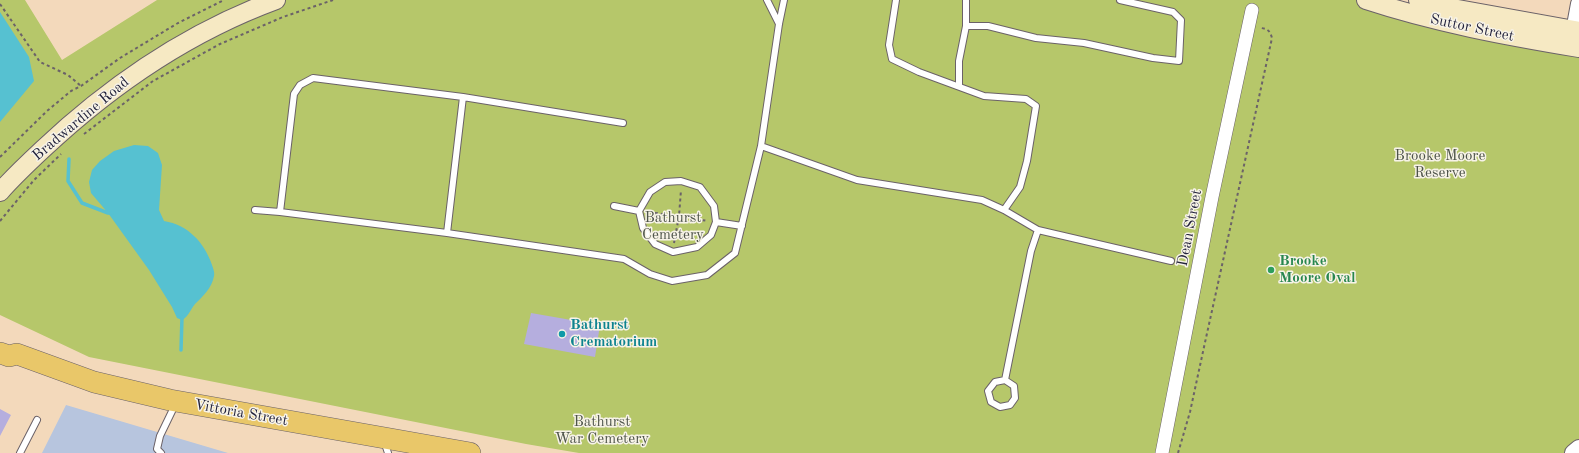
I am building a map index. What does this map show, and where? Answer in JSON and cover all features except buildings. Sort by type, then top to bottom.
[{"type":"highway","name":"Vittoria Street","points":[[0,338],[14,345],[9,354],[94,382],[131,392],[386,445],[470,453]]},
{"type":"main road","name":"Bradwardine Road","points":[[0,192],[23,168],[82,114],[124,81],[195,37],[276,0]]},
{"type":"main road","name":"Suttor Street","points":[[1366,0],[1403,12],[1457,26],[1576,39]]},
{"type":"main road","name":"Suttor Street","points":[[1418,0],[1576,39]]},
{"type":"street","points":[[1576,39],[1579,4]]},
{"type":"street","name":"Dean Street","points":[[1162,453],[1212,197],[1252,10]]},
{"type":"street","points":[[1573,453],[1579,448]]},
{"type":"lane","points":[[767,0],[779,24]]},
{"type":"lane","points":[[255,210],[446,233],[624,259],[650,274],[672,281],[707,276],[735,253],[761,146],[779,24],[784,0]]},
{"type":"lane","points":[[896,0],[889,45],[892,59],[919,72],[984,96],[1026,99],[1036,106],[1027,161],[1020,187],[1004,210]]},
{"type":"lane","points":[[958,86],[959,61],[966,26],[966,0]]},
{"type":"lane","points":[[966,26],[988,26],[1036,38],[1084,43],[1153,58],[1179,61],[1181,20],[1173,12],[1120,0]]},
{"type":"lane","points":[[280,212],[294,94],[300,85],[313,78],[463,97],[623,123]]},
{"type":"lane","points":[[446,233],[463,97]]},
{"type":"lane","points":[[761,146],[856,180],[982,200],[1004,210],[1038,230],[1171,261]]},
{"type":"lane","points":[[681,181],[700,187],[714,206],[716,222],[711,234],[697,247],[673,252],[655,244],[643,228],[640,211],[650,192],[666,182],[681,181]]},
{"type":"lane","points":[[614,206],[640,211]]},
{"type":"lane","points":[[716,222],[742,226]]},
{"type":"lane","points":[[1005,380],[1031,251],[1038,230]]},
{"type":"lane","points":[[1005,380],[1014,386],[1015,398],[1010,405],[1000,407],[991,402],[988,391],[995,382],[1005,380]]},
{"type":"lane","points":[[157,452],[160,436],[177,402]]},
{"type":"lane","points":[[20,453],[37,420]]},
{"type":"path","points":[[0,157],[71,90],[81,86],[120,58],[178,23],[224,0]]},
{"type":"path","points":[[82,135],[153,82],[220,44],[283,17],[333,0]]},
{"type":"path","points":[[0,4],[40,62],[68,75],[81,86]]},
{"type":"path","points":[[1178,453],[1190,412],[1272,38],[1268,29],[1249,25]]},
{"type":"path","points":[[0,221],[34,180],[66,150]]},
{"type":"path","points":[[673,252],[679,216],[681,181]]},
{"type":"path","points":[[640,211],[716,222]]},
{"type":"shaded area","points":[[66,405],[228,453],[42,453]]},
{"type":"green space","name":"Bathurst Cemetery","points":[[0,0],[25,0],[62,60],[157,0],[1366,0],[1579,48],[1579,453],[579,453],[526,444],[89,357],[0,315]]},
{"type":"water","points":[[0,12],[29,57],[34,81],[0,122]]},
{"type":"water","points":[[134,145],[148,146],[158,153],[162,165],[159,210],[164,221],[180,226],[194,236],[200,242],[209,257],[214,270],[213,280],[209,288],[182,320],[177,318],[172,307],[149,270],[108,213],[91,193],[89,182],[92,170],[100,161],[114,151]]},
{"type":"waterway","points":[[69,159],[68,181],[82,203],[108,213],[112,213]]},
{"type":"waterway","points":[[181,350],[182,317]]},
{"type":"place","name":"Brooke Moore Oval","points":[[1271,270]]},
{"type":"place","name":"Bathurst Crematorium","points":[[562,334]]},
{"type":"park label","name":"Brooke Moore Reserve","points":[[1440,164]]},
{"type":"park label","name":"Bathurst War Cemetery","points":[[602,430]]}]
